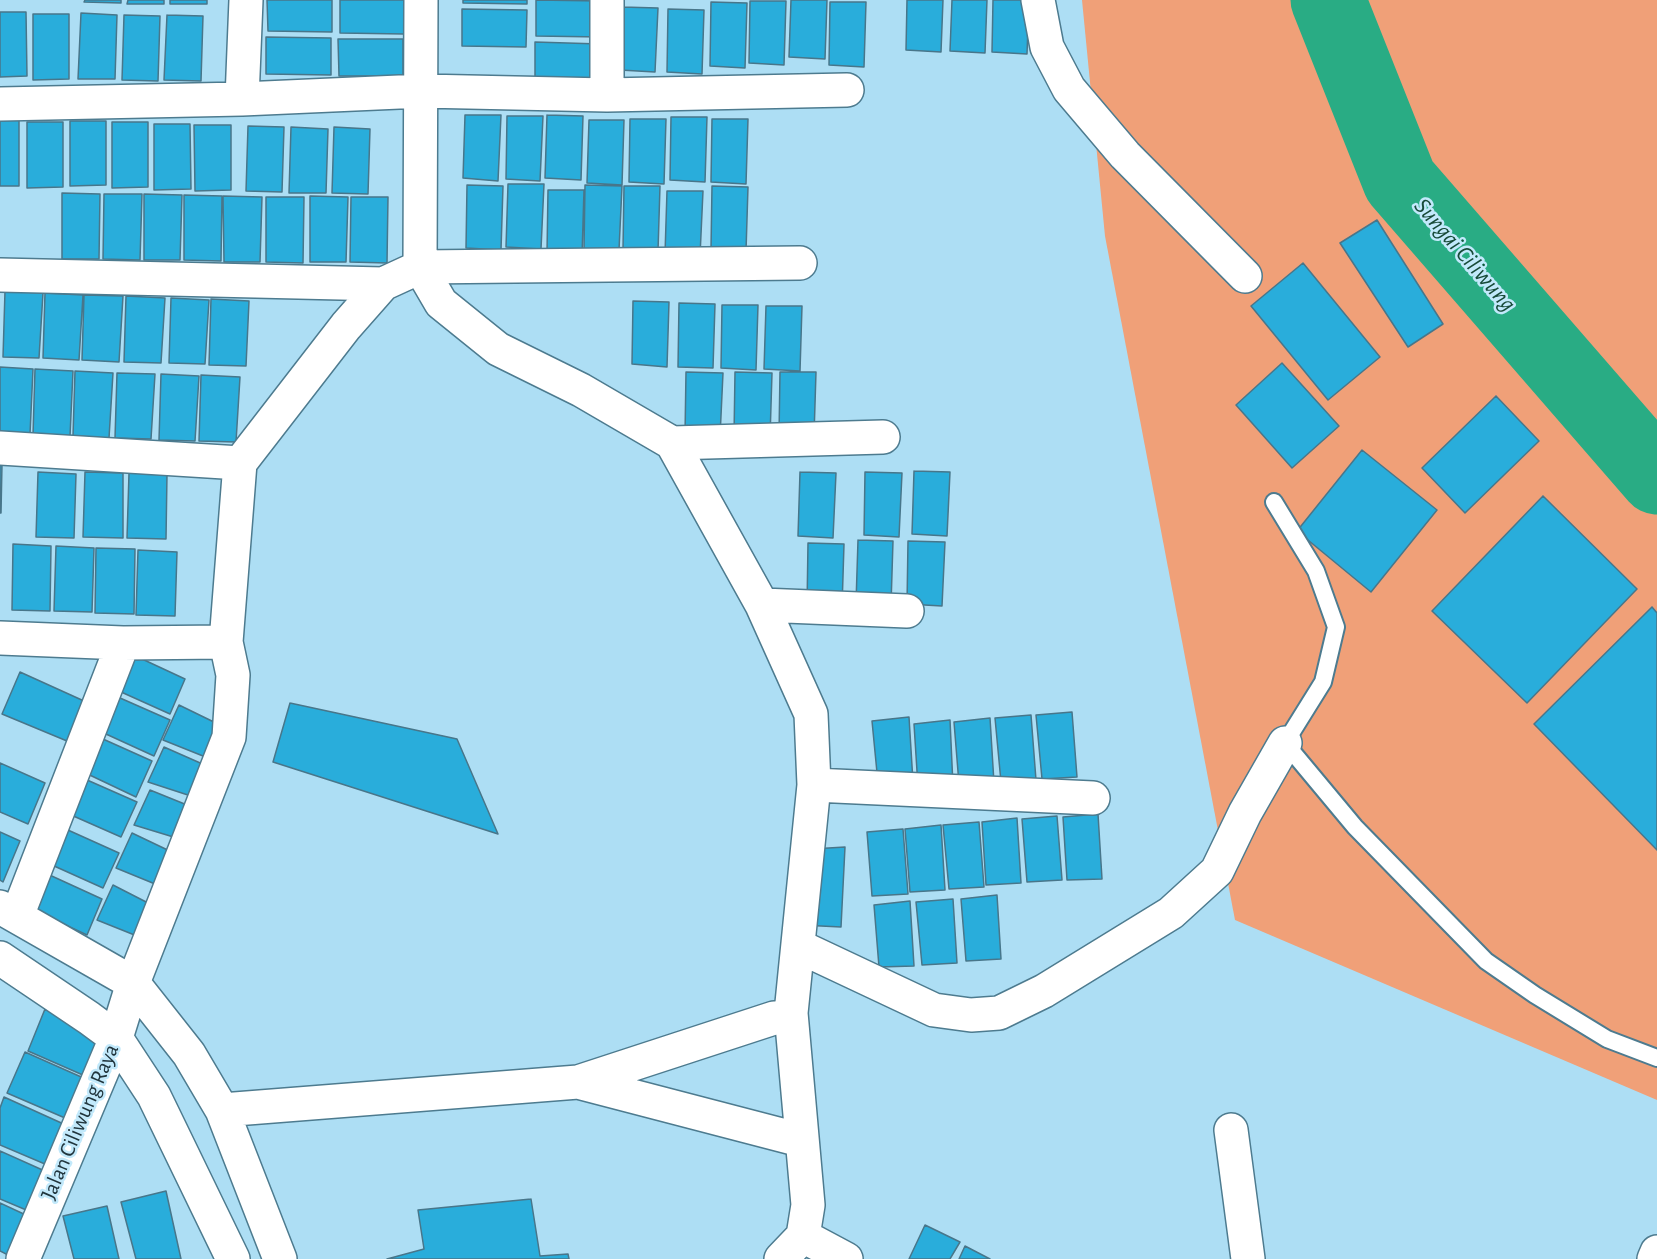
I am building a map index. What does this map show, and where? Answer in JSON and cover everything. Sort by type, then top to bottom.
[{"type":"street","points":[[242,99],[246,0]]},
{"type":"street","points":[[421,0],[420,267],[441,303],[498,349],[581,390],[672,443],[762,605],[811,714],[814,784],[790,1013],[808,1205],[799,1245],[846,1259]]},
{"type":"street","points":[[607,0],[607,94]]},
{"type":"street","points":[[1038,0],[1047,47],[1069,88],[1125,155],[1245,276]]},
{"type":"street","points":[[0,104],[242,99],[422,91],[607,94],[847,90]]},
{"type":"street","points":[[0,448],[240,463],[346,326],[383,284],[420,267],[800,262]]},
{"type":"street","points":[[0,275],[383,284]]},
{"type":"street","points":[[672,443],[883,437]]},
{"type":"street","name":"Jalan Ciliwung Raya","points":[[22,1259],[116,1038],[133,983],[229,737],[233,675],[226,642],[240,463]]},
{"type":"street","points":[[762,605],[907,611]]},
{"type":"street","points":[[0,638],[123,643],[226,642]]},
{"type":"street","points":[[123,643],[9,912],[133,983],[189,1054],[222,1110],[280,1259]]},
{"type":"street","points":[[798,946],[934,1010],[971,1015],[999,1013],[1044,991],[1171,913],[1217,871],[1245,813],[1285,743]]},
{"type":"street","points":[[814,784],[1093,798]]},
{"type":"street","points":[[0,958],[116,1038],[154,1096],[233,1259]]},
{"type":"street","points":[[222,1110],[578,1082],[774,1018]]},
{"type":"street","points":[[578,1082],[789,1137]]},
{"type":"street","points":[[1231,1130],[1248,1259]]},
{"type":"street","points":[[1654,1259],[1657,1252]]},
{"type":"lane","points":[[1274,502],[1316,571],[1336,627],[1323,682],[1285,743],[1355,828],[1486,961],[1534,995],[1607,1039],[1657,1058]]},
{"type":"shaded area","points":[[1082,0],[1657,0],[1657,1100],[1235,920],[1105,236]]},
{"type":"building","points":[[85,0],[121,0],[121,3],[84,2]]},
{"type":"building","points":[[128,0],[164,0],[164,4],[127,4]]},
{"type":"building","points":[[170,0],[207,0],[207,4],[170,4]]},
{"type":"building","points":[[267,0],[332,0],[332,32],[268,31]]},
{"type":"building","points":[[340,0],[404,0],[404,34],[340,33]]},
{"type":"building","points":[[463,0],[527,0],[527,4],[463,3]]},
{"type":"building","points":[[536,0],[601,1],[601,37],[536,36]]},
{"type":"building","points":[[791,0],[827,0],[825,59],[789,57]]},
{"type":"building","points":[[907,0],[943,0],[941,52],[906,50]]},
{"type":"building","points":[[952,0],[987,0],[985,53],[950,51]]},
{"type":"building","points":[[993,0],[1029,0],[1027,54],[992,52]]},
{"type":"building","points":[[750,1],[786,1],[784,65],[749,63]]},
{"type":"building","points":[[711,2],[747,3],[745,68],[710,66]]},
{"type":"building","points":[[830,2],[866,2],[864,67],[829,65]]},
{"type":"building","points":[[622,7],[658,8],[655,72],[620,70]]},
{"type":"building","points":[[462,9],[527,10],[526,47],[462,46]]},
{"type":"building","points":[[668,9],[704,10],[702,74],[667,72]]},
{"type":"building","points":[[0,12],[26,12],[27,76],[0,77]]},
{"type":"building","points":[[81,13],[117,15],[115,79],[78,79]]},
{"type":"building","points":[[33,14],[69,14],[69,79],[33,80]]},
{"type":"building","points":[[124,15],[160,16],[158,81],[122,80]]},
{"type":"building","points":[[167,15],[203,16],[201,81],[164,80]]},
{"type":"building","points":[[266,37],[331,38],[331,75],[266,74]]},
{"type":"building","points":[[338,39],[403,39],[403,76],[339,76]]},
{"type":"building","points":[[535,42],[600,44],[599,80],[535,79]]},
{"type":"building","points":[[465,115],[501,115],[498,181],[463,178]]},
{"type":"building","points":[[547,115],[583,116],[581,180],[545,178]]},
{"type":"building","points":[[507,116],[543,116],[540,181],[506,179]]},
{"type":"building","points":[[671,117],[707,117],[705,182],[670,180]]},
{"type":"building","points":[[630,119],[666,119],[664,184],[629,182]]},
{"type":"building","points":[[712,119],[748,119],[746,184],[711,182]]},
{"type":"building","points":[[0,120],[19,120],[19,186],[0,186]]},
{"type":"building","points":[[589,120],[624,120],[622,185],[587,183]]},
{"type":"building","points":[[70,121],[106,121],[106,185],[70,186]]},
{"type":"building","points":[[27,122],[63,122],[63,187],[27,188]]},
{"type":"building","points":[[112,122],[148,122],[148,187],[112,188]]},
{"type":"building","points":[[154,124],[190,124],[191,189],[154,190]]},
{"type":"building","points":[[194,125],[231,125],[231,190],[195,191]]},
{"type":"building","points":[[248,126],[284,127],[282,192],[246,191]]},
{"type":"building","points":[[291,127],[328,129],[326,193],[289,193]]},
{"type":"building","points":[[334,127],[370,129],[368,194],[332,193]]},
{"type":"building","points":[[508,184],[544,184],[541,249],[506,247]]},
{"type":"building","points":[[467,185],[503,186],[501,250],[466,248]]},
{"type":"building","points":[[585,185],[622,186],[619,250],[584,249]]},
{"type":"building","points":[[624,186],[660,186],[658,251],[623,249]]},
{"type":"building","points":[[712,186],[748,187],[746,251],[711,249]]},
{"type":"building","points":[[548,190],[584,190],[582,256],[547,253]]},
{"type":"building","points":[[667,191],[703,191],[700,256],[665,254]]},
{"type":"building","points":[[62,193],[100,194],[99,259],[62,259]]},
{"type":"building","points":[[104,194],[142,194],[140,260],[103,259]]},
{"type":"building","points":[[144,194],[182,195],[180,260],[144,260]]},
{"type":"building","points":[[184,195],[222,196],[221,261],[184,260]]},
{"type":"building","points":[[223,196],[262,197],[260,262],[224,262]]},
{"type":"building","points":[[310,196],[348,197],[346,262],[310,262]]},
{"type":"building","points":[[266,197],[304,197],[303,263],[266,262]]},
{"type":"building","points":[[351,197],[388,197],[387,263],[350,262]]},
{"type":"building","points":[[1377,220],[1443,324],[1408,347],[1340,243]]},
{"type":"building","points":[[1303,263],[1380,357],[1328,400],[1251,306]]},
{"type":"building","points":[[5,291],[43,293],[39,358],[3,357]]},
{"type":"building","points":[[45,293],[83,295],[79,360],[43,358]]},
{"type":"building","points":[[84,295],[123,296],[119,362],[82,360]]},
{"type":"building","points":[[126,296],[165,298],[161,363],[124,362]]},
{"type":"building","points":[[171,298],[209,300],[205,364],[169,363]]},
{"type":"building","points":[[211,299],[249,301],[246,366],[209,365]]},
{"type":"building","points":[[633,301],[669,302],[667,367],[632,364]]},
{"type":"building","points":[[679,303],[715,304],[713,368],[678,367]]},
{"type":"building","points":[[722,305],[758,305],[756,370],[721,368]]},
{"type":"building","points":[[766,306],[802,306],[800,371],[764,369]]},
{"type":"building","points":[[1282,363],[1339,426],[1292,468],[1236,405]]},
{"type":"building","points":[[0,367],[33,369],[30,434],[0,433]]},
{"type":"building","points":[[35,369],[73,371],[70,436],[33,435]]},
{"type":"building","points":[[75,371],[113,373],[109,438],[73,436]]},
{"type":"building","points":[[686,372],[723,373],[720,437],[685,435]]},
{"type":"building","points":[[735,372],[772,373],[770,438],[734,436]]},
{"type":"building","points":[[780,372],[816,372],[814,436],[779,435]]},
{"type":"building","points":[[117,373],[155,374],[151,439],[115,438]]},
{"type":"building","points":[[161,374],[199,376],[195,441],[159,440]]},
{"type":"building","points":[[201,375],[240,377],[236,442],[199,441]]},
{"type":"building","points":[[1496,396],[1539,441],[1465,513],[1422,468]]},
{"type":"building","points":[[1362,450],[1437,510],[1371,592],[1297,531]]},
{"type":"building","points":[[0,464],[2,464],[1,513],[0,513]]},
{"type":"building","points":[[914,471],[950,472],[947,536],[912,534]]},
{"type":"building","points":[[38,472],[76,474],[74,538],[36,537]]},
{"type":"building","points":[[85,472],[123,473],[123,538],[83,537]]},
{"type":"building","points":[[800,472],[836,473],[833,538],[798,536]]},
{"type":"building","points":[[865,472],[902,473],[899,537],[864,535]]},
{"type":"building","points":[[129,473],[167,474],[166,539],[127,538]]},
{"type":"building","points":[[1543,496],[1637,589],[1527,703],[1432,611]]},
{"type":"building","points":[[858,540],[893,541],[891,605],[856,603]]},
{"type":"building","points":[[908,541],[945,542],[942,606],[907,604]]},
{"type":"building","points":[[808,543],[844,544],[842,608],[807,607]]},
{"type":"building","points":[[13,544],[51,546],[50,611],[12,610]]},
{"type":"building","points":[[56,546],[94,548],[92,612],[54,611]]},
{"type":"building","points":[[96,548],[135,549],[134,614],[95,613]]},
{"type":"building","points":[[138,550],[177,552],[175,616],[136,615]]},
{"type":"building","points":[[1652,607],[1657,613],[1657,850],[1534,724]]},
{"type":"building","points":[[127,652],[185,679],[170,714],[110,687]]},
{"type":"building","points":[[20,672],[84,701],[67,741],[2,714]]},
{"type":"building","points":[[111,694],[170,720],[154,756],[95,729]]},
{"type":"building","points":[[290,703],[457,739],[498,834],[273,762]]},
{"type":"building","points":[[179,705],[220,725],[208,758],[163,740]]},
{"type":"building","points":[[1072,712],[1077,777],[1042,779],[1036,715]]},
{"type":"building","points":[[1031,715],[1036,780],[1001,782],[995,718]]},
{"type":"building","points":[[909,717],[913,782],[878,783],[872,721]]},
{"type":"building","points":[[990,718],[994,783],[959,784],[954,722]]},
{"type":"building","points":[[950,720],[953,786],[918,787],[914,724]]},
{"type":"building","points":[[94,735],[152,761],[136,797],[77,769]]},
{"type":"building","points":[[164,747],[207,766],[194,797],[148,782]]},
{"type":"building","points":[[0,763],[45,783],[28,824],[0,812]]},
{"type":"building","points":[[78,776],[137,802],[121,837],[62,811]]},
{"type":"building","points":[[150,790],[192,807],[180,839],[134,825]]},
{"type":"building","points":[[1098,814],[1102,879],[1067,880],[1063,817]]},
{"type":"building","points":[[1057,816],[1062,880],[1027,882],[1022,819]]},
{"type":"building","points":[[1017,818],[1021,883],[986,885],[982,822]]},
{"type":"building","points":[[979,822],[984,887],[949,889],[943,825]]},
{"type":"building","points":[[941,825],[945,890],[910,892],[905,829]]},
{"type":"building","points":[[59,826],[119,853],[103,888],[43,861]]},
{"type":"building","points":[[903,829],[908,894],[872,896],[867,832]]},
{"type":"building","points":[[0,832],[20,841],[3,882],[0,880]]},
{"type":"building","points":[[132,833],[176,854],[160,886],[116,868]]},
{"type":"building","points":[[845,847],[841,927],[801,925],[812,849]]},
{"type":"building","points":[[43,872],[102,899],[87,935],[27,907]]},
{"type":"building","points":[[113,885],[152,905],[137,936],[97,920]]},
{"type":"building","points":[[997,895],[1001,959],[966,961],[961,899]]},
{"type":"building","points":[[953,899],[957,963],[922,965],[916,902]]},
{"type":"building","points":[[910,901],[914,966],[879,967],[874,905]]},
{"type":"building","points":[[45,1009],[109,1038],[92,1079],[28,1051]]},
{"type":"building","points":[[25,1052],[88,1080],[72,1121],[7,1093]]},
{"type":"building","points":[[4,1097],[68,1126],[52,1167],[0,1145],[0,1108]]},
{"type":"building","points":[[0,1151],[47,1172],[31,1212],[0,1199]]},
{"type":"building","points":[[166,1191],[181,1259],[136,1259],[121,1202]]},
{"type":"building","points":[[531,1199],[540,1256],[568,1254],[569,1259],[387,1259],[424,1249],[418,1210]]},
{"type":"building","points":[[0,1203],[28,1216],[12,1257],[0,1251]]},
{"type":"building","points":[[107,1206],[119,1259],[74,1259],[63,1216]]},
{"type":"building","points":[[925,1225],[960,1242],[950,1259],[909,1259]]},
{"type":"building","points":[[965,1246],[990,1259],[959,1259]]},
{"type":"waterway","name":"Sungai Ciliwung","points":[[1328,0],[1400,181],[1657,477]]}]
